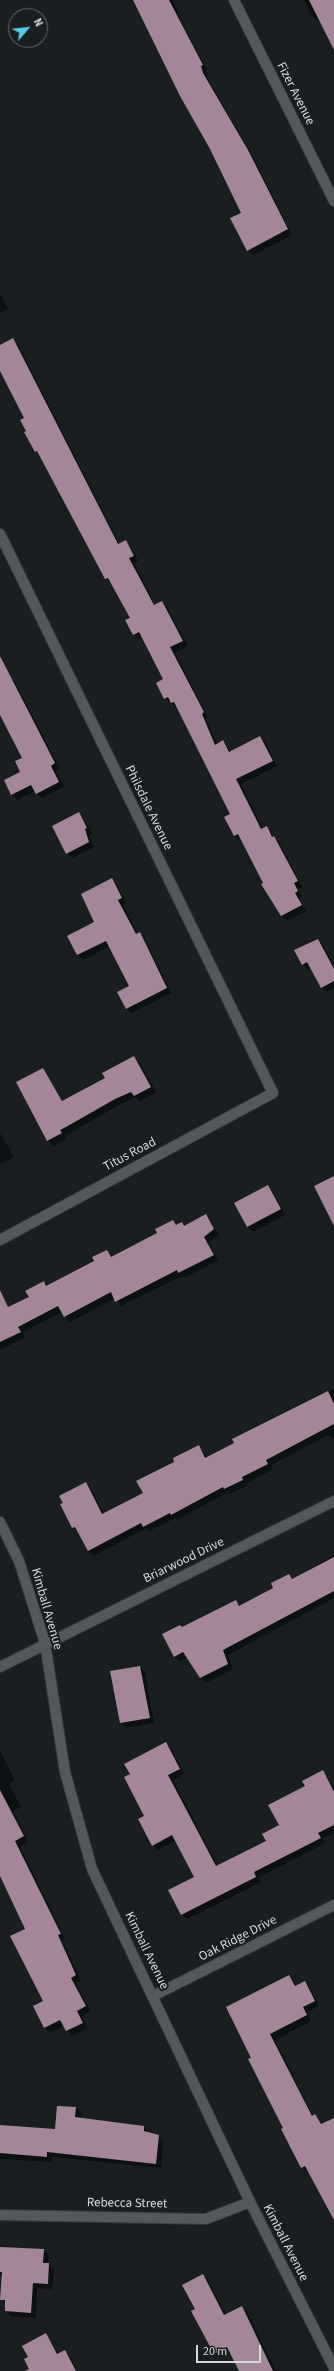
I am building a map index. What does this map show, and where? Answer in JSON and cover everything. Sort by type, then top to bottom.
[{"type":"street","name":"Fizer Avenue","points":[[234,0],[334,201]]},
{"type":"street","name":"Philsdale Avenue","points":[[0,534],[273,1094]]},
{"type":"street","name":"Titus Road","points":[[0,1240],[273,1094]]},
{"type":"street","name":"Briarwood Drive","points":[[0,1667],[45,1643],[334,1501]]},
{"type":"street","name":"Kimball Avenue","points":[[0,1522],[19,1561],[45,1643],[65,1772],[92,1869],[250,2202],[334,2368]]},
{"type":"street","name":"Oak Ridge Drive","points":[[153,1996],[334,1905]]},
{"type":"street","name":"Rebecca Street","points":[[0,2215],[206,2219],[250,2202]]},
{"type":"building","points":[[133,0],[169,0],[203,65],[201,66],[203,73],[248,150],[288,229],[247,251],[230,218],[241,213],[210,149],[180,96]]},
{"type":"building","points":[[309,0],[334,0],[334,50]]},
{"type":"building","points":[[13,338],[118,544],[126,540],[134,556],[129,558],[154,605],[162,601],[183,641],[170,647],[204,712],[202,714],[215,745],[223,740],[229,752],[260,736],[273,761],[236,779],[261,829],[267,826],[298,881],[294,883],[298,891],[295,893],[302,905],[281,916],[261,884],[263,883],[238,834],[234,836],[224,817],[230,814],[174,702],[171,703],[168,697],[164,699],[156,683],[163,679],[139,632],[133,635],[125,620],[130,618],[108,578],[105,579],[37,451],[35,452],[24,432],[26,431],[20,420],[24,418],[0,371],[0,345]]},
{"type":"building","points":[[0,656],[55,763],[51,766],[59,782],[36,794],[31,785],[11,795],[4,780],[20,772],[15,761],[22,758],[0,715]]},
{"type":"building","points":[[79,812],[87,828],[85,829],[89,842],[66,854],[52,826]]},
{"type":"building","points":[[112,878],[122,898],[118,900],[136,934],[140,932],[167,988],[126,1009],[117,992],[129,986],[106,941],[77,955],[67,936],[94,922],[81,894]]},
{"type":"building","points":[[318,939],[334,969],[334,981],[321,988],[307,962],[302,965],[294,950]]},
{"type":"building","points":[[134,1056],[151,1087],[134,1096],[131,1092],[115,1099],[60,1130],[62,1133],[47,1141],[16,1082],[43,1068],[62,1101],[105,1078],[102,1073]]},
{"type":"building","points":[[334,1176],[334,1226],[314,1186]]},
{"type":"building","points":[[268,1185],[281,1209],[247,1227],[234,1203]]},
{"type":"building","points":[[206,1214],[214,1229],[204,1237],[214,1255],[178,1273],[177,1270],[115,1302],[111,1292],[64,1317],[58,1306],[18,1327],[21,1332],[0,1342],[0,1290],[8,1307],[29,1297],[25,1291],[44,1281],[46,1286],[94,1261],[92,1257],[107,1250],[111,1257],[157,1233],[155,1229],[173,1220],[176,1225],[182,1222],[184,1226]]},
{"type":"building","points":[[328,1391],[334,1404],[334,1424],[266,1460],[268,1464],[242,1477],[243,1480],[224,1489],[223,1487],[171,1515],[170,1513],[143,1527],[141,1523],[88,1551],[75,1527],[72,1528],[60,1504],[63,1503],[59,1496],[86,1482],[102,1514],[143,1493],[136,1481],[174,1462],[173,1458],[199,1445],[205,1458],[234,1443],[232,1439]]},
{"type":"building","points":[[334,1557],[334,1591],[223,1650],[228,1664],[200,1678],[183,1652],[174,1657],[162,1634],[180,1625],[182,1627],[236,1600],[239,1606],[273,1588],[271,1583],[289,1574],[292,1579]]},
{"type":"building","points":[[140,1666],[150,1718],[120,1723],[110,1671]]},
{"type":"building","points":[[166,1742],[180,1769],[168,1775],[216,1866],[266,1841],[262,1834],[279,1825],[268,1805],[305,1786],[302,1781],[323,1770],[334,1792],[334,1825],[318,1833],[321,1838],[254,1872],[256,1877],[181,1915],[168,1890],[194,1877],[172,1835],[152,1846],[138,1819],[144,1816],[124,1777],[130,1774],[124,1764]]},
{"type":"building","points":[[0,1790],[24,1836],[15,1841],[61,1934],[58,1935],[76,1975],[71,1978],[86,2006],[77,2011],[83,2023],[66,2031],[60,2020],[44,2028],[33,2006],[43,2001],[10,1936],[25,1929],[0,1876]]},
{"type":"building","points":[[289,1975],[295,1986],[305,1981],[315,2001],[303,2007],[307,2015],[270,2034],[312,2116],[315,2114],[321,2124],[334,2118],[334,2220],[305,2166],[301,2168],[281,2129],[283,2128],[248,2059],[251,2058],[226,2007]]},
{"type":"building","points":[[57,2106],[76,2107],[75,2117],[144,2126],[144,2131],[159,2135],[156,2164],[47,2152],[47,2157],[0,2153],[0,2125],[55,2129]]},
{"type":"building","points":[[0,2247],[44,2249],[43,2263],[49,2263],[48,2284],[33,2283],[31,2313],[5,2311],[5,2300],[0,2300],[2,2272],[0,2272]]},
{"type":"building","points":[[203,2274],[224,2315],[242,2306],[273,2371],[239,2371],[227,2347],[214,2354],[191,2311],[195,2309],[182,2285]]},
{"type":"building","points":[[46,2333],[57,2354],[65,2350],[76,2371],[25,2371],[29,2369],[24,2359],[28,2357],[22,2346]]}]
